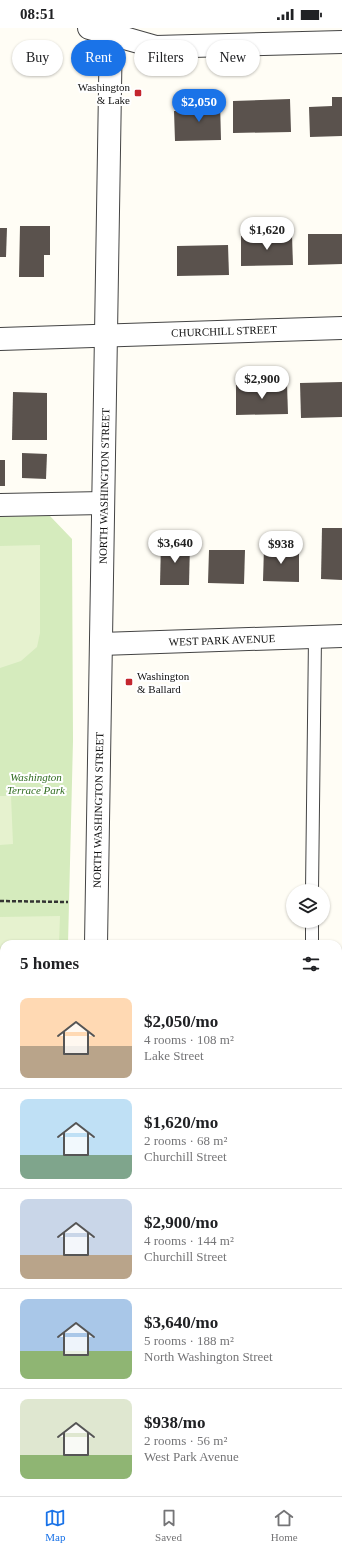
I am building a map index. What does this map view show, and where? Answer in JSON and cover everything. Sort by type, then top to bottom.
[{"type":"street","points":[[89,28],[111,31],[156,47],[342,42]]},
{"type":"street","name":"NORTH WASHINGTON STREET","points":[[96,940],[111,31]]},
{"type":"street","name":"CHURCHILL STREET","points":[[0,338],[342,328]]},
{"type":"street","points":[[0,505],[104,502]]},
{"type":"street","name":"WEST PARK AVENUE","points":[[101,644],[342,636]]},
{"type":"lane","points":[[312,884],[315,637]]},
{"type":"lane","points":[[312,928],[312,940]]},
{"type":"path","points":[[0,901],[68,902]]},
{"type":"green space","name":"Washington Terrace Park","points":[[49,515],[72,539],[73,741],[68,940],[0,940],[0,517]]},
{"type":"green space","points":[[40,545],[40,633],[37,647],[21,661],[0,668],[0,546]]},
{"type":"green space","points":[[0,796],[11,796],[13,844],[0,845]]},
{"type":"green space","points":[[60,916],[59,940],[0,940],[0,917]]},
{"type":"building","points":[[332,97],[342,97],[342,136],[310,137],[309,107],[332,106]]},
{"type":"building","points":[[290,99],[291,132],[233,133],[233,101]]},
{"type":"building","points":[[220,101],[221,140],[175,141],[174,111],[197,110],[197,102]]},
{"type":"building","points":[[20,226],[50,226],[50,255],[44,255],[44,277],[19,277]]},
{"type":"building","points":[[0,228],[7,228],[6,257],[0,257]]},
{"type":"building","points":[[308,234],[342,234],[342,264],[308,265]]},
{"type":"building","points":[[292,235],[293,265],[241,266],[241,236]]},
{"type":"building","points":[[228,245],[229,275],[177,276],[177,246]]},
{"type":"building","points":[[342,382],[342,417],[301,418],[300,383]]},
{"type":"building","points":[[287,384],[288,414],[236,415],[236,385]]},
{"type":"building","points":[[13,392],[47,393],[47,440],[12,440]]},
{"type":"building","points":[[22,453],[47,454],[46,479],[22,478]]},
{"type":"building","points":[[0,460],[5,460],[5,486],[0,486]]},
{"type":"building","points":[[322,528],[342,528],[342,580],[321,579]]},
{"type":"building","points":[[161,542],[190,543],[189,585],[160,585]]},
{"type":"building","points":[[264,547],[299,548],[299,582],[263,581]]},
{"type":"building","points":[[209,550],[245,550],[244,584],[208,583]]},
{"type":"place","name":"Washington & Lake","points":[[138,93]]},
{"type":"place","name":"Washington & Ballard","points":[[129,682]]}]
